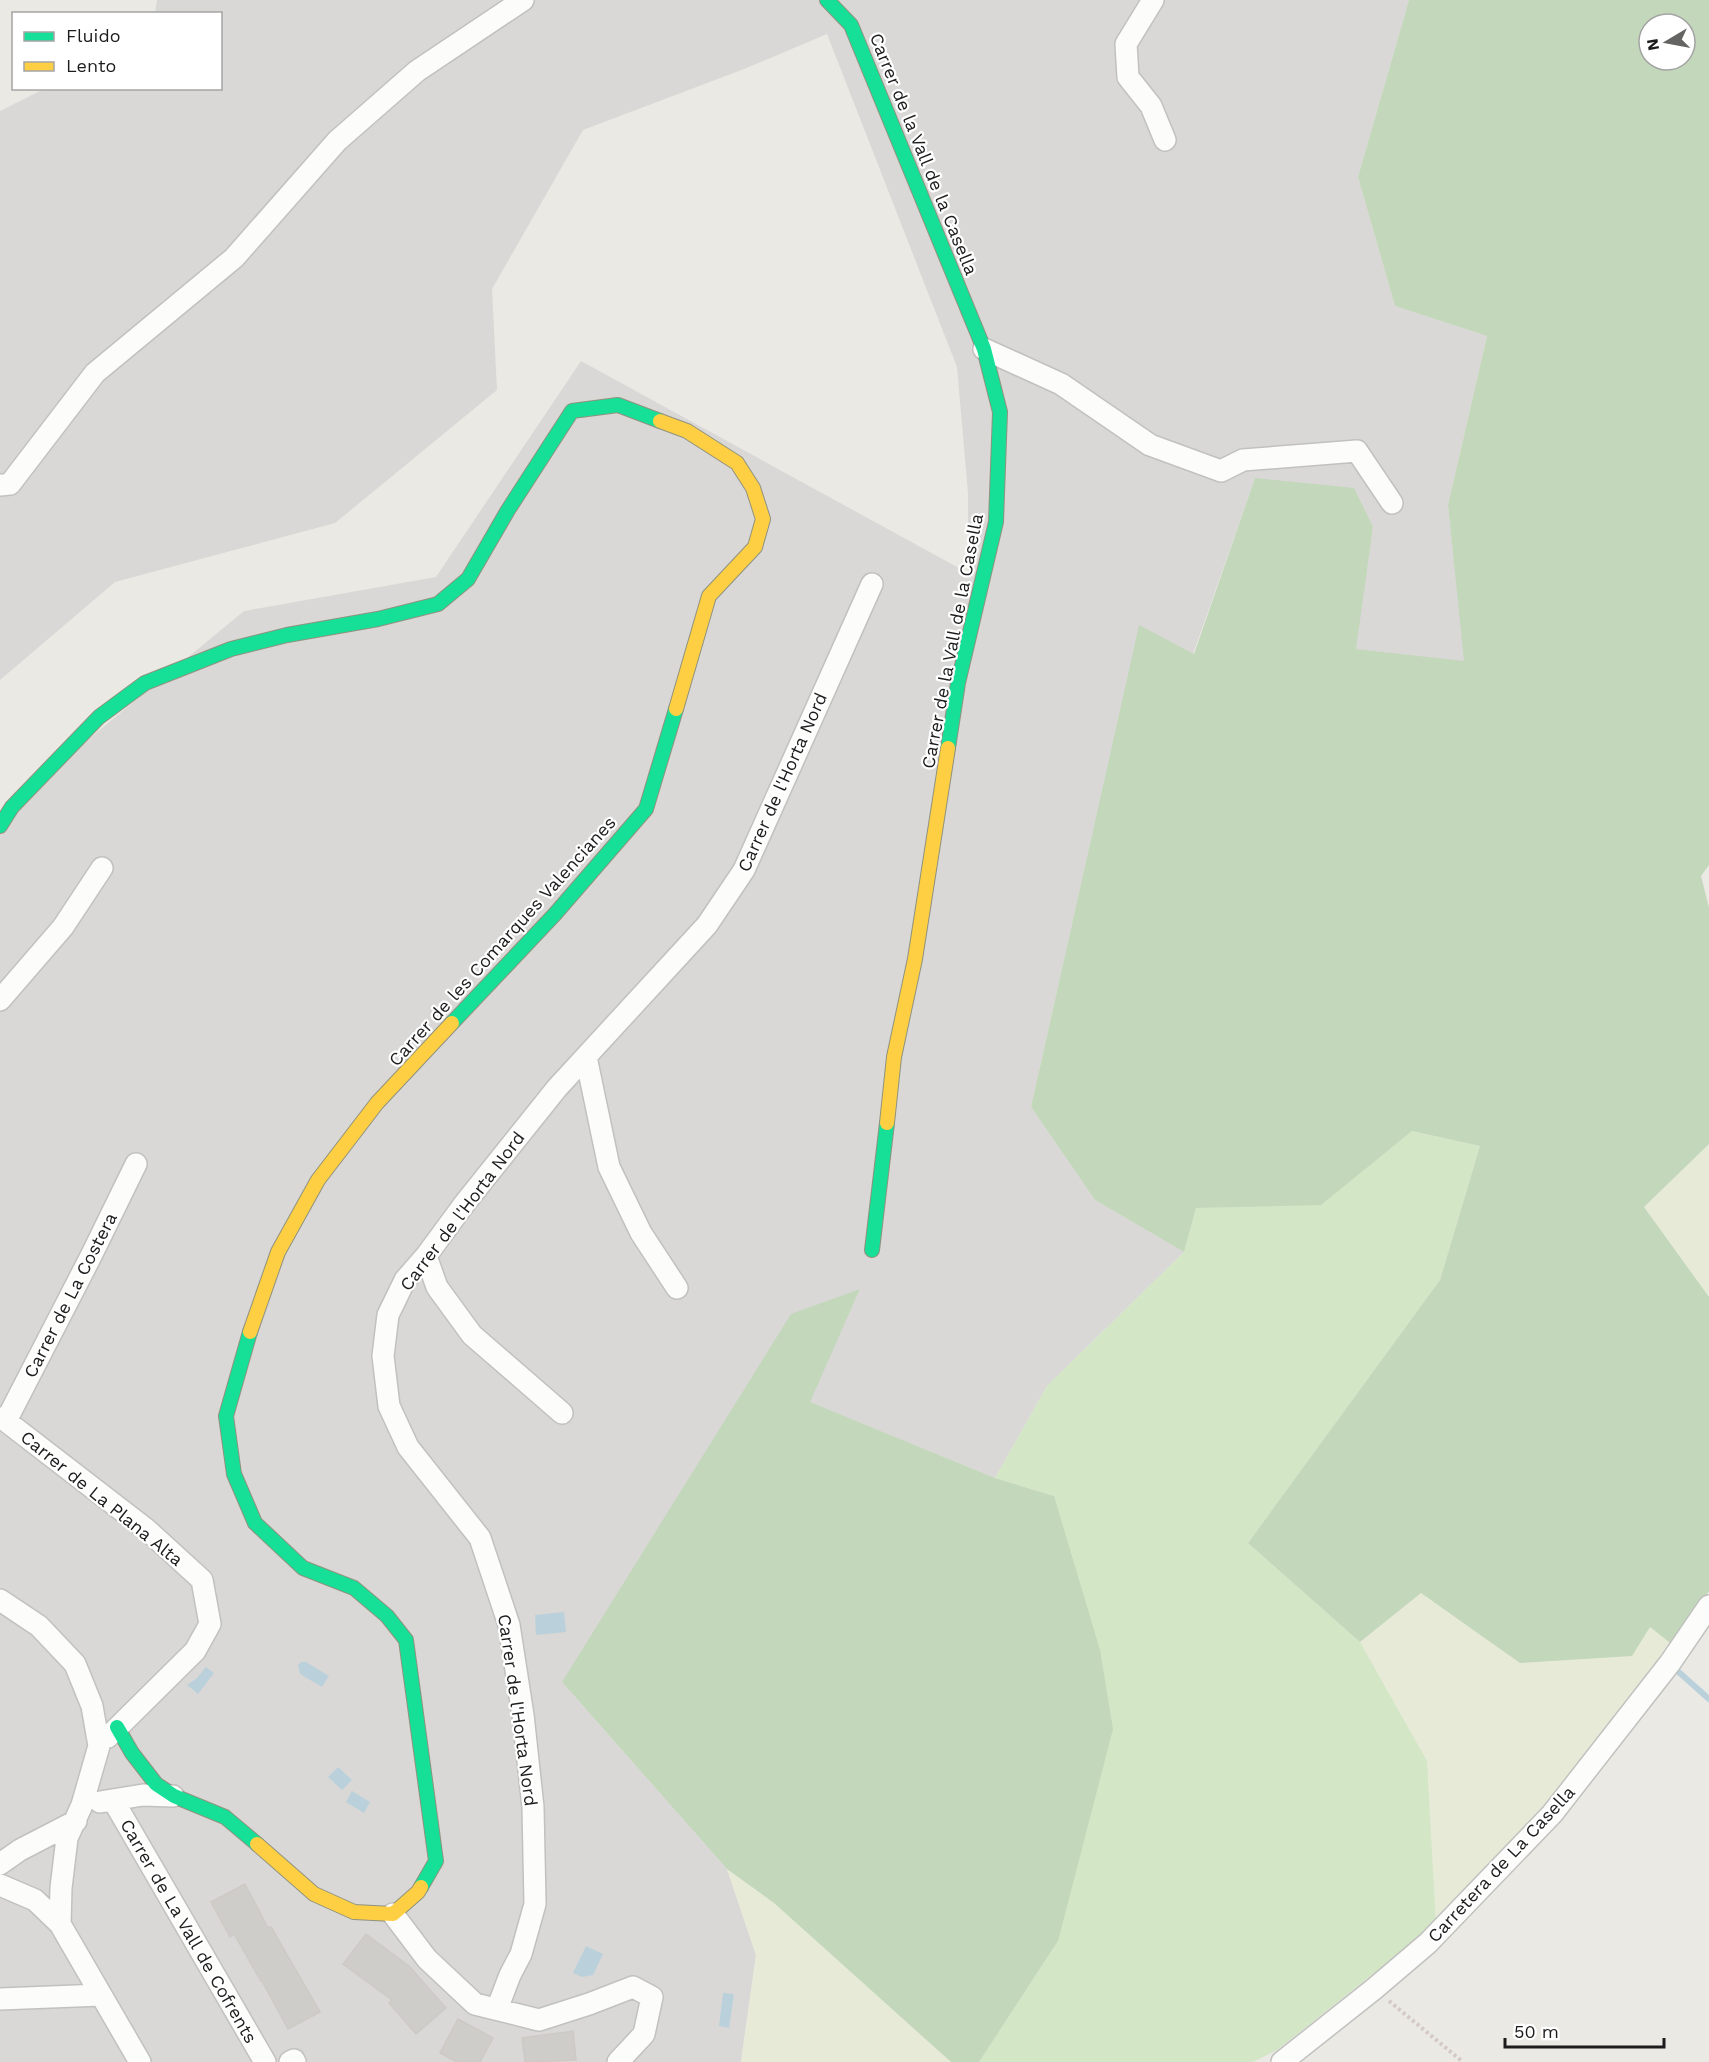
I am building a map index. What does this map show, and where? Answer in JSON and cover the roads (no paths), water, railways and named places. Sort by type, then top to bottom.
[{"type":"street","points":[[0,485],[10,484],[95,373],[234,258],[337,141],[417,71],[523,0]]},
{"type":"street","name":"Carrer de la Vall de la Casella","points":[[827,0],[851,25],[984,349],[1000,412],[996,522],[958,683],[915,959],[894,1057],[872,1250]]},
{"type":"street","points":[[1153,0],[1126,44],[1128,77],[1151,106],[1165,140]]},
{"type":"street","points":[[984,349],[1061,384],[1150,445],[1221,471],[1243,460],[1357,451],[1392,503]]},
{"type":"street","name":"Carrer de les Comarques Valencianes","points":[[0,826],[12,807],[99,717],[145,683],[231,649],[286,635],[378,619],[438,604],[468,579],[508,510],[572,411],[618,405],[687,431],[737,463],[753,488],[763,519],[755,547],[709,596],[646,809],[600,865],[377,1103],[318,1180],[278,1252],[250,1331],[226,1416],[234,1474],[255,1523],[303,1568],[354,1588],[387,1616],[406,1640],[436,1861],[418,1892],[393,1914]]},
{"type":"street","name":"Carrer de l'Horta Nord","points":[[496,2009],[521,1954],[535,1904],[533,1807],[523,1715],[509,1625],[480,1538],[408,1447],[389,1406],[383,1356],[388,1316],[405,1280],[426,1256],[465,1203],[557,1088],[706,925],[744,870],[872,584]]},
{"type":"street","points":[[0,1000],[63,927],[102,868]]},
{"type":"street","points":[[586,1057],[609,1167],[641,1233],[676,1288]]},
{"type":"street","name":"Carrer de La Costera","points":[[3,1420],[86,1266],[136,1164]]},
{"type":"street","points":[[426,1256],[437,1287],[472,1335],[562,1413]]},
{"type":"street","name":"Carrer de La Plana Alta","points":[[3,1420],[146,1529],[202,1581],[210,1624],[195,1651],[99,1746]]},
{"type":"street","points":[[0,1600],[39,1626],[75,1664],[92,1706],[99,1746],[79,1813],[67,1838],[61,1888],[60,1924]]},
{"type":"street","name":"Carretera de La Casella","points":[[1282,2062],[1428,1943],[1551,1814],[1670,1663],[1709,1606]]},
{"type":"street","points":[[117,1727],[132,1753],[156,1784],[174,1796],[225,1817],[314,1894],[354,1912],[393,1914],[428,1959],[475,2004],[539,2019],[589,2004],[633,1986],[652,1997],[644,2034],[618,2062]]},
{"type":"street","points":[[0,1864],[79,1813],[113,1800],[143,1795],[174,1796]]},
{"type":"street","name":"Carrer de La Vall de Cofrents","points":[[113,1800],[265,2062]]},
{"type":"street","points":[[0,1885],[35,1900],[60,1924],[140,2062]]},
{"type":"street","points":[[0,2000],[101,1995]]},
{"type":"street","points":[[290,2062],[294,2060],[295,2062]]},
{"type":"water","points":[[564,1612],[566,1632],[536,1635],[535,1615]]},
{"type":"water","points":[[306,1662],[329,1676],[322,1687],[300,1674],[298,1665]]},
{"type":"water","points":[[206,1667],[214,1673],[198,1694],[187,1685]]},
{"type":"water","points":[[338,1767],[352,1780],[342,1790],[328,1777]]},
{"type":"water","points":[[352,1791],[370,1802],[364,1813],[346,1802]]},
{"type":"water","points":[[586,1946],[603,1954],[593,1975],[582,1977],[573,1973]]},
{"type":"water","points":[[723,1993],[734,1994],[729,2028],[719,2026]]},
{"type":"waterway","points":[[1672,1666],[1709,1699]]}]
